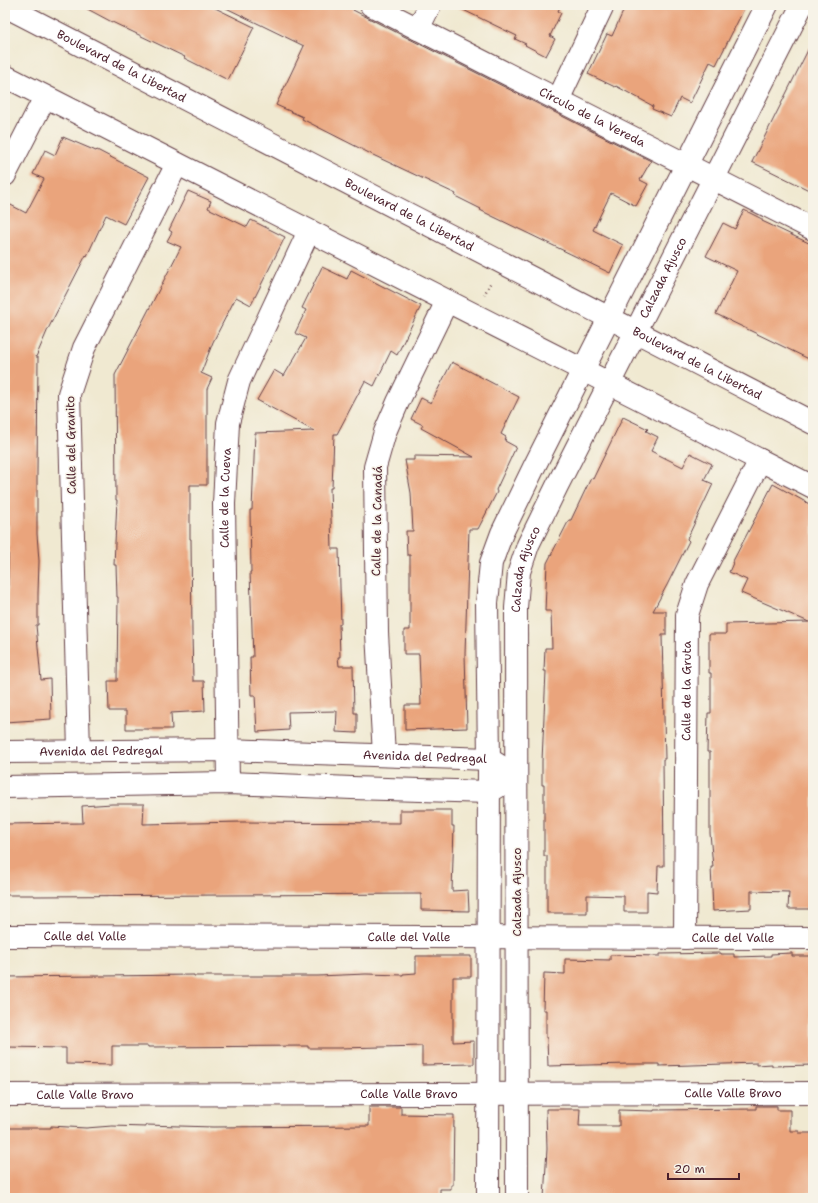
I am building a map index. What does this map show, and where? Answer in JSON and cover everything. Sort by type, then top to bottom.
[{"type":"street","name":"Círculo de la Vereda","points":[[372,5],[813,229]]},
{"type":"street","points":[[418,29],[430,5]]},
{"type":"street","points":[[558,100],[603,5]]},
{"type":"street","points":[[488,1198],[490,759],[487,603],[491,563],[505,527],[582,370],[766,5]]},
{"type":"street","name":"Calzada Ajusco","points":[[517,1198],[516,608],[519,572],[528,545],[802,5]]},
{"type":"street","name":"Boulevard de la Libertad","points":[[5,6],[813,423]]},
{"type":"street","points":[[5,76],[813,487]]},
{"type":"street","points":[[5,175],[45,97]]},
{"type":"street","name":"Calle del Granito","points":[[79,751],[69,394],[84,348],[177,164]]},
{"type":"street","name":"Calle de la Cueva","points":[[228,783],[224,504],[228,423],[239,381],[309,231]]},
{"type":"street","name":"Calle de la Canadá","points":[[384,755],[377,633],[375,466],[385,432],[395,408],[447,301]]},
{"type":"street","name":"Calle de la Gruta","points":[[685,938],[687,616],[697,584],[760,460]]},
{"type":"street","name":"Avenida del Pedregal","points":[[5,752],[228,750],[490,759],[516,776]]},
{"type":"street","points":[[5,787],[228,783],[489,792],[516,776]]},
{"type":"street","name":"Calle del Valle","points":[[5,936],[813,938]]},
{"type":"street","name":"Calle Valle Bravo","points":[[5,1095],[813,1093]]},
{"type":"path","points":[[474,315],[501,263]]},
{"type":"building","points":[[80,5],[209,5],[254,27],[228,80]]},
{"type":"building","points":[[220,5],[355,5],[353,10],[651,161],[640,180],[648,184],[636,206],[611,193],[593,230],[623,245],[610,273],[480,210],[481,209],[455,196],[456,194],[373,155],[302,119],[303,117],[276,105],[304,46]]},
{"type":"building","points":[[453,5],[561,5],[558,11],[561,13],[550,36],[555,39],[546,56],[515,39],[517,36]]},
{"type":"building","points":[[626,5],[746,5],[716,65],[710,62],[690,103],[680,98],[671,117],[652,109],[653,106],[616,86],[615,87],[588,74],[607,34],[612,36]]},
{"type":"building","points":[[813,40],[813,192],[752,162]]},
{"type":"building","points":[[63,137],[96,151],[97,150],[149,177],[124,224],[106,215],[87,256],[86,255],[48,329],[36,357],[38,357],[37,534],[39,561],[38,625],[36,625],[41,680],[50,679],[51,719],[5,722],[9,525],[5,525],[5,202],[26,213],[44,179],[33,174],[45,150],[55,155]]},
{"type":"building","points":[[188,191],[211,201],[208,208],[247,227],[251,220],[285,237],[251,305],[236,297],[213,342],[201,373],[212,378],[207,389],[207,485],[190,485],[190,539],[193,681],[204,681],[205,711],[171,713],[172,729],[126,729],[126,711],[109,711],[108,681],[117,681],[118,597],[116,565],[114,565],[117,500],[115,375],[181,247],[167,241],[172,232],[169,230]]},
{"type":"building","points":[[744,210],[762,219],[762,221],[813,245],[813,361],[716,314],[737,271],[706,256],[723,223],[735,229]]},
{"type":"building","points":[[322,267],[347,279],[351,270],[421,306],[397,355],[391,351],[374,386],[365,381],[337,434],[334,434],[332,488],[330,488],[332,549],[339,549],[341,624],[339,624],[340,657],[338,657],[339,666],[353,666],[354,713],[357,713],[357,733],[336,732],[337,711],[288,712],[289,730],[257,732],[255,695],[251,695],[250,657],[253,657],[250,572],[250,510],[252,510],[255,433],[314,431],[257,400],[274,370],[284,376],[306,338],[295,333],[306,310],[302,308]]},
{"type":"building","points":[[452,362],[519,397],[501,434],[506,437],[505,441],[516,447],[496,490],[497,492],[478,529],[469,529],[465,654],[467,728],[405,730],[405,705],[421,705],[419,654],[404,654],[404,630],[410,630],[410,555],[407,555],[406,531],[413,531],[411,493],[405,460],[414,460],[414,456],[474,457],[421,428],[423,425],[411,419],[421,398],[431,403]]},
{"type":"building","points":[[623,417],[648,429],[646,431],[658,437],[651,451],[683,467],[690,453],[712,464],[704,480],[713,484],[687,539],[689,541],[653,611],[666,611],[666,635],[662,635],[665,759],[663,759],[664,866],[658,866],[657,892],[647,891],[647,912],[624,912],[624,896],[587,895],[587,913],[547,913],[547,856],[544,856],[544,785],[542,785],[542,761],[546,671],[544,671],[545,648],[552,648],[551,611],[545,611],[547,563],[569,520],[571,520],[591,478],[593,479]]},
{"type":"building","points":[[773,484],[813,506],[813,673],[811,673],[813,714],[813,909],[788,909],[789,892],[751,891],[751,909],[713,911],[711,867],[713,867],[710,833],[710,752],[707,752],[708,713],[711,713],[709,634],[726,634],[726,624],[809,622],[741,593],[747,580],[729,572],[732,563]]},
{"type":"building","points":[[144,804],[143,824],[242,822],[400,823],[400,810],[452,810],[452,826],[454,826],[452,891],[468,890],[469,911],[421,910],[421,894],[5,895],[5,824],[83,823],[82,806]]},
{"type":"building","points":[[792,953],[792,956],[813,956],[813,1065],[772,1066],[772,1064],[757,1065],[757,1063],[659,1066],[659,1064],[629,1064],[548,1066],[546,1010],[543,1010],[544,973],[565,974],[565,959],[610,960],[610,955],[660,956],[660,954],[734,954],[734,957],[771,956],[771,954]]},
{"type":"building","points":[[416,956],[471,956],[471,977],[453,977],[453,1042],[474,1041],[474,1064],[422,1065],[422,1046],[308,1048],[308,1046],[112,1046],[112,1065],[66,1064],[66,1048],[5,1047],[5,977],[403,975],[416,973]]},
{"type":"building","points":[[756,1106],[777,1106],[777,1110],[790,1110],[790,1131],[799,1131],[799,1133],[813,1133],[813,1193],[804,1194],[804,1198],[544,1198],[547,1149],[546,1109],[580,1109],[579,1126],[619,1126],[619,1110],[654,1111],[756,1109]]},
{"type":"building","points":[[369,1107],[401,1107],[401,1114],[454,1115],[453,1185],[451,1185],[451,1189],[440,1189],[440,1198],[5,1198],[5,1128],[51,1128],[51,1126],[86,1128],[112,1126],[146,1127],[146,1125],[213,1127],[369,1126]]}]
